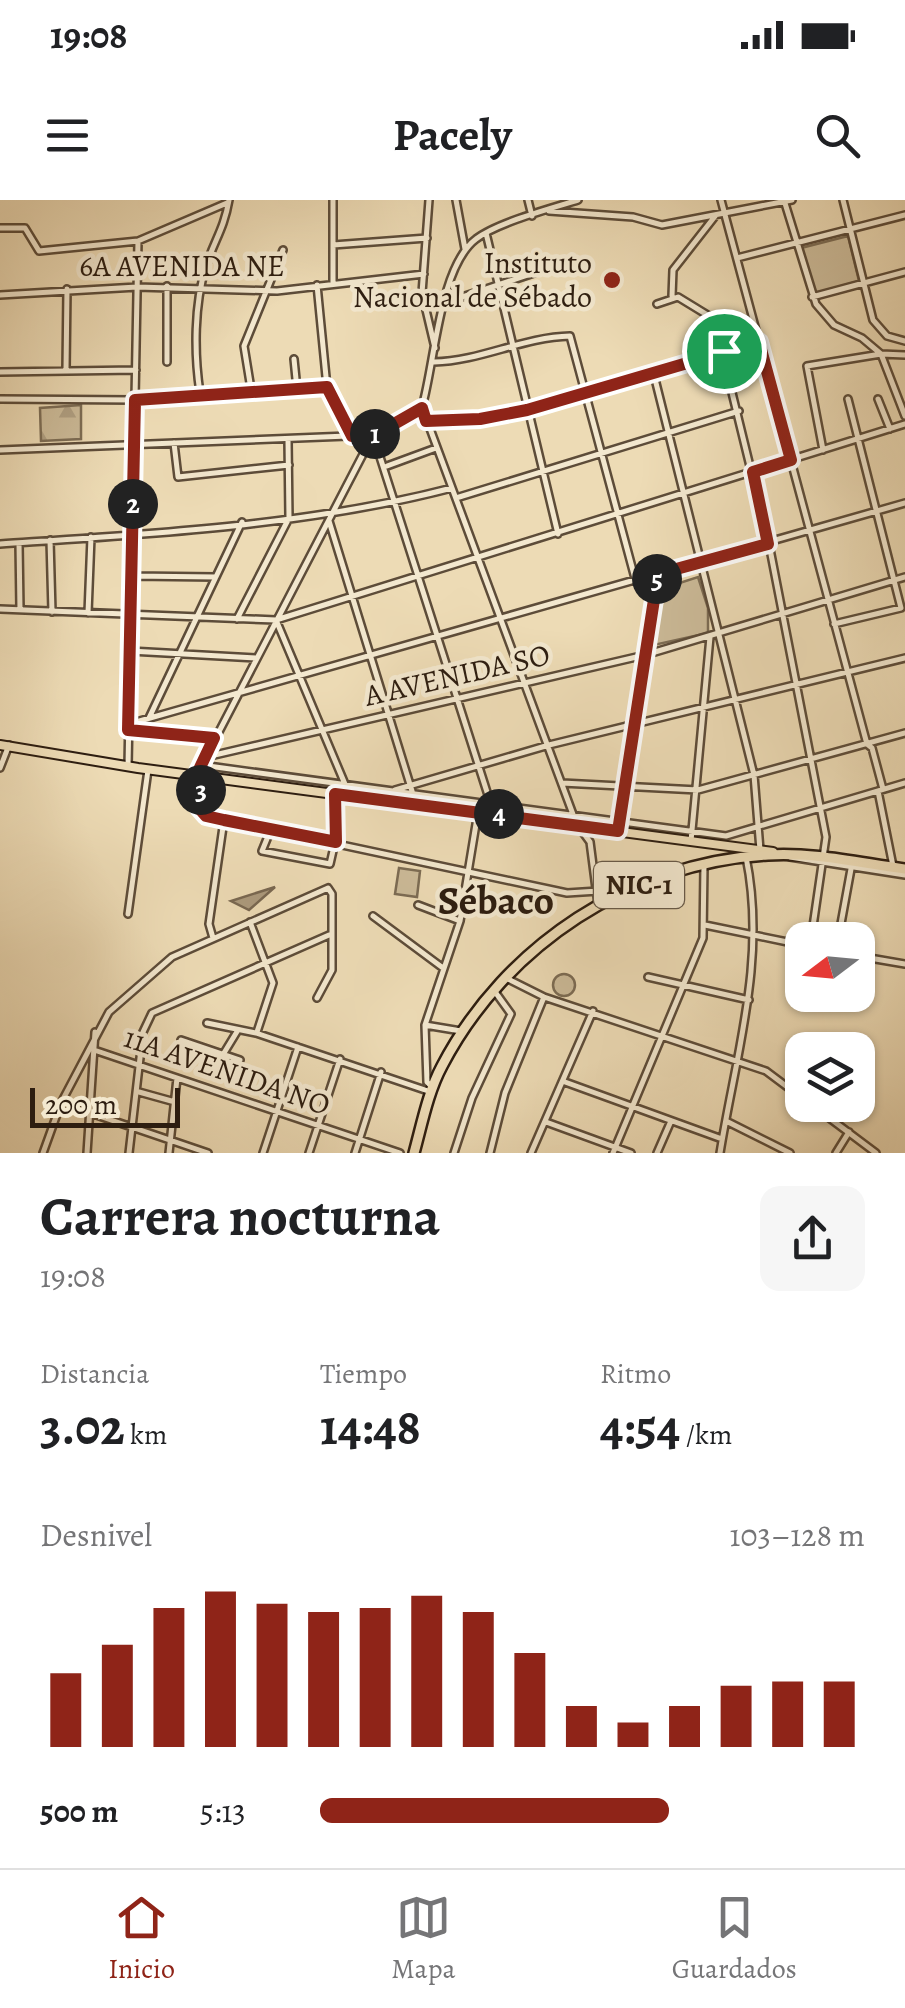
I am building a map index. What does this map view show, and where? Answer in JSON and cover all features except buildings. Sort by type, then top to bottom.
[{"type":"highway","name":"NIC-1","points":[[414,1153],[432,1090],[463,1030],[492,989],[552,935],[598,904],[626,889],[704,865],[746,857],[787,854],[905,872]]},
{"type":"main road","points":[[4,745],[148,770],[350,796],[416,799],[478,812],[494,810],[575,821],[787,854]]},
{"type":"street","points":[[333,200],[333,282]]},
{"type":"street","points":[[430,200],[423,312],[436,351]]},
{"type":"street","points":[[456,200],[465,249]]},
{"type":"street","points":[[528,200],[532,217]]},
{"type":"street","points":[[578,200],[486,232],[465,249],[448,282],[422,408],[526,680],[575,821],[590,842],[598,904]]},
{"type":"street","points":[[721,200],[866,744],[872,748],[894,855],[893,868]]},
{"type":"street","points":[[548,211],[633,216],[662,224],[792,200]]},
{"type":"street","points":[[842,200],[876,326],[905,341]]},
{"type":"street","points":[[0,609],[276,620],[890,429],[905,418],[882,354],[862,338],[834,325],[812,297],[784,201]]},
{"type":"street","points":[[0,228],[26,228],[39,251],[138,241],[228,202],[227,222],[201,287],[200,393]]},
{"type":"street","points":[[672,296],[674,270],[716,215]]},
{"type":"street","points":[[737,258],[905,215]]},
{"type":"street","points":[[486,232],[558,534]]},
{"type":"street","points":[[333,245],[427,238]]},
{"type":"street","points":[[128,767],[138,241]]},
{"type":"street","points":[[252,390],[244,346],[284,250]]},
{"type":"street","points":[[812,297],[905,272]]},
{"type":"street","points":[[444,303],[534,273]]},
{"type":"street","name":"6A AVENIDA NE","points":[[0,295],[167,286],[270,291],[424,274]]},
{"type":"street","points":[[318,284],[327,387],[352,436]]},
{"type":"street","points":[[167,286],[167,362]]},
{"type":"street","points":[[66,370],[67,289]]},
{"type":"street","points":[[657,304],[672,296]]},
{"type":"street","points":[[672,296],[708,313],[717,326],[753,472],[820,807],[824,862],[814,922]]},
{"type":"street","points":[[434,362],[467,361],[570,336],[636,582]]},
{"type":"street","points":[[426,421],[480,419],[527,410],[759,342]]},
{"type":"street","points":[[823,450],[807,366],[882,354],[905,355]]},
{"type":"street","points":[[294,360],[296,389]]},
{"type":"street","points":[[0,372],[136,370]]},
{"type":"street","points":[[652,371],[704,562],[754,775],[760,850]]},
{"type":"street","points":[[0,399],[135,400],[327,387]]},
{"type":"street","points":[[834,624],[901,608],[848,399]]},
{"type":"street","points":[[878,399],[890,429]]},
{"type":"street","points":[[0,450],[373,436],[422,408]]},
{"type":"street","points":[[456,498],[739,411]]},
{"type":"street","points":[[200,765],[392,791],[416,799],[494,810],[373,436]]},
{"type":"street","points":[[373,436],[200,765],[201,813],[567,893],[598,890]]},
{"type":"street","points":[[237,619],[289,518],[288,438]]},
{"type":"street","points":[[174,443],[175,476],[288,464]]},
{"type":"street","points":[[386,467],[436,448]]},
{"type":"street","points":[[0,544],[289,518],[396,502],[452,488]]},
{"type":"street","points":[[128,727],[239,690],[502,620],[905,502]]},
{"type":"street","points":[[329,520],[416,799]]},
{"type":"street","points":[[149,718],[242,522]]},
{"type":"street","points":[[88,614],[91,537]]},
{"type":"street","points":[[50,540],[52,612]]},
{"type":"street","points":[[19,542],[20,610]]},
{"type":"street","points":[[619,827],[658,574]]},
{"type":"street","points":[[132,576],[216,577]]},
{"type":"street","name":"A AVENIDA SO","points":[[205,757],[645,655],[905,576]]},
{"type":"street","points":[[276,620],[350,796]]},
{"type":"street","points":[[710,637],[691,837],[726,836],[905,783]]},
{"type":"street","points":[[130,650],[256,658]]},
{"type":"street","points":[[392,791],[412,782],[549,745],[905,658]]},
{"type":"street","points":[[128,727],[214,738]]},
{"type":"street","points":[[562,783],[698,790],[905,733]]},
{"type":"street","points":[[0,768],[4,745]]},
{"type":"street","points":[[128,914],[148,770]]},
{"type":"street","points":[[271,829],[262,852],[330,864],[336,842],[335,794]]},
{"type":"street","points":[[432,1090],[426,1082],[425,1024],[460,921],[478,812]]},
{"type":"street","points":[[213,938],[209,924],[224,820]]},
{"type":"street","points":[[720,1153],[749,1000],[756,936],[746,857]]},
{"type":"street","points":[[614,1150],[705,924],[704,865]]},
{"type":"street","points":[[841,922],[851,865],[905,872]]},
{"type":"street","points":[[43,1153],[95,1032],[110,1012],[172,957],[330,888],[332,970],[317,998]]},
{"type":"street","points":[[418,905],[460,921]]},
{"type":"street","points":[[373,916],[443,968]]},
{"type":"street","points":[[250,922],[273,983],[256,1033]]},
{"type":"street","points":[[705,924],[785,942]]},
{"type":"street","points":[[129,1153],[143,1032],[152,1013],[329,934]]},
{"type":"street","points":[[875,959],[905,964]]},
{"type":"street","points":[[503,977],[544,998],[766,1071],[785,1085]]},
{"type":"street","points":[[648,977],[749,1000]]},
{"type":"street","points":[[454,1153],[472,1098],[511,1014],[492,989]]},
{"type":"street","points":[[490,1153],[505,1093],[544,998]]},
{"type":"street","points":[[532,1153],[592,1011]]},
{"type":"street","points":[[207,1023],[256,1033],[432,1090]]},
{"type":"street","points":[[425,1024],[463,1030]]},
{"type":"street","points":[[224,1053],[238,1030]]},
{"type":"street","points":[[87,1153],[97,1051],[95,1032]]},
{"type":"street","points":[[181,1040],[240,1060]]},
{"type":"street","points":[[264,1153],[298,1047]]},
{"type":"street","name":"11A AVENIDA NO","points":[[97,1051],[400,1153]]},
{"type":"street","points":[[309,1153],[340,1059]]},
{"type":"street","points":[[355,1153],[382,1072]]},
{"type":"street","points":[[170,1153],[177,1078]]},
{"type":"street","points":[[565,1082],[722,1140]]},
{"type":"street","points":[[138,1092],[175,1102]]},
{"type":"street","points":[[61,1104],[208,1153]]},
{"type":"street","points":[[657,1153],[671,1121]]},
{"type":"street","points":[[726,1121],[790,1153]]},
{"type":"street","points":[[546,1122],[614,1150],[631,1153]]},
{"type":"street","points":[[835,1122],[876,1153]]},
{"type":"street","points":[[836,1153],[848,1132]]},
{"type":"green space","points":[[848,236],[859,281],[814,294],[801,248]]},
{"type":"green space","points":[[81,405],[81,439],[41,441],[40,408]]},
{"type":"green space","points":[[698,577],[708,608],[708,633],[654,645],[661,589]]},
{"type":"green space","points":[[399,868],[420,871],[417,897],[395,894]]},
{"type":"green space","points":[[564,974],[572,977],[572,993],[564,996],[556,993],[553,985],[556,977]]},
{"type":"shaded area","points":[[275,887],[249,910],[231,901]]},
{"type":"place","name":"Instituto Nacional de Sébado","points":[[612,280]]},
{"type":"district","name":"Sébaco","points":[[496,900]]},
{"type":"route","points":[[759,342],[791,460],[753,472],[768,544],[658,574],[618,831],[335,794],[336,842],[224,820],[206,816],[199,808],[203,777],[196,776],[214,738],[128,730],[135,400],[327,387],[352,436],[373,436],[422,408],[426,421],[502,415],[586,395],[724,351],[759,342]]}]
